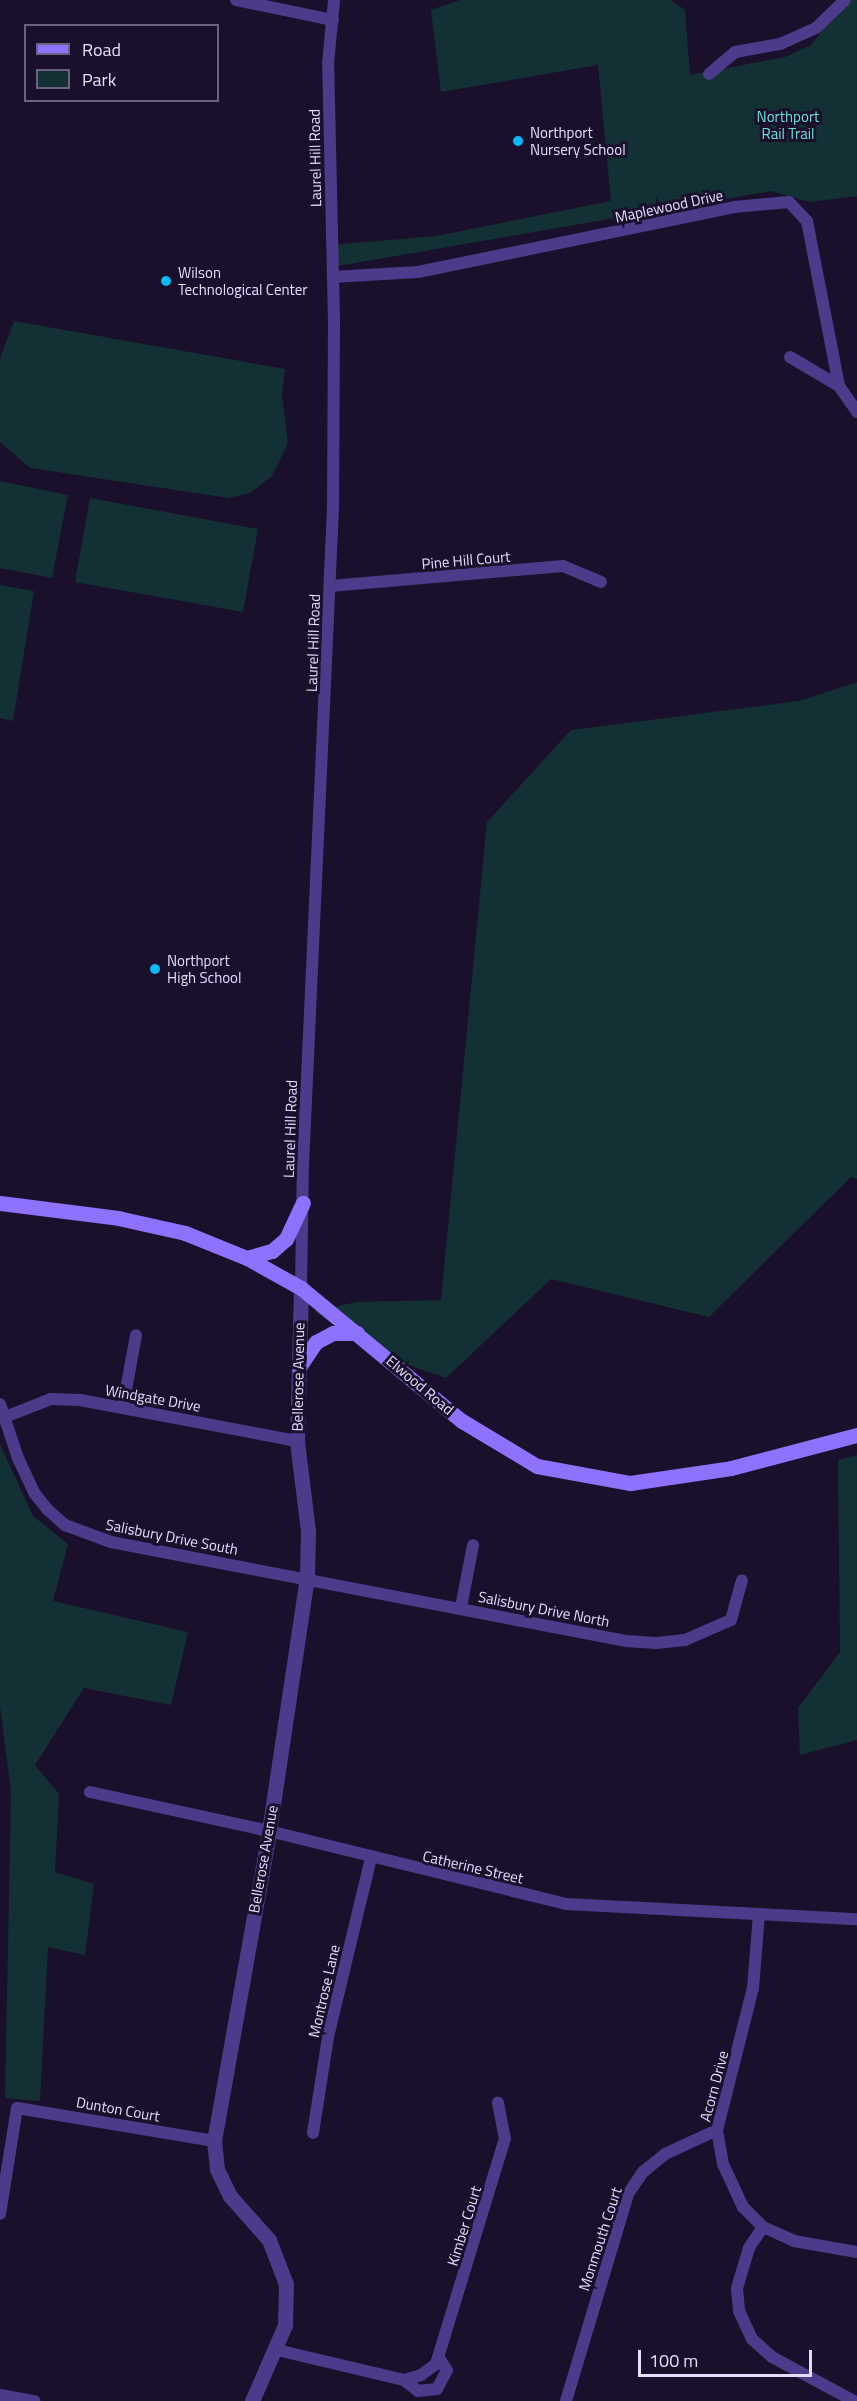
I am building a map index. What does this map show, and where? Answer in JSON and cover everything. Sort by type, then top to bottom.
[{"type":"main road","name":"Elwood Road","points":[[0,1203],[128,1220],[185,1233],[247,1258],[301,1287],[462,1421],[524,1460],[578,1477],[630,1484],[680,1478],[857,1436]]},
{"type":"main road","points":[[247,1258],[272,1251],[286,1239],[303,1203]]},
{"type":"main road","points":[[299,1367],[316,1342],[333,1333],[357,1333]]},
{"type":"street","points":[[236,0],[333,20]]},
{"type":"street","name":"Laurel Hill Road","points":[[301,1287],[330,586],[333,277],[328,64],[334,0]]},
{"type":"street","points":[[709,74],[735,52],[780,44],[816,28],[845,0]]},
{"type":"street","name":"Maplewood Drive","points":[[333,277],[418,272],[734,207],[789,202],[807,221],[839,386],[857,412]]},
{"type":"street","points":[[790,357],[839,386]]},
{"type":"street","name":"Pine Hill Court","points":[[330,586],[563,566],[601,582]]},
{"type":"street","name":"Bellerose Avenue","points":[[252,2401],[277,2350],[287,2305],[279,2261],[269,2240],[230,2196],[217,2169],[214,2141],[269,1831],[307,1578],[308,1531],[297,1441],[301,1287]]},
{"type":"street","points":[[123,1406],[136,1335]]},
{"type":"street","name":"Windgate Drive","points":[[5,1417],[51,1400],[123,1406],[297,1441]]},
{"type":"street","name":"Salisbury Drive South","points":[[0,1404],[35,1494],[65,1525],[111,1542],[307,1578]]},
{"type":"street","points":[[461,1607],[472,1545]]},
{"type":"street","name":"Salisbury Drive North","points":[[307,1578],[626,1641],[685,1640],[731,1620],[742,1580]]},
{"type":"street","name":"Catherine Street","points":[[90,1792],[269,1831],[371,1858],[566,1904],[857,1919]]},
{"type":"street","name":"Montrose Lane","points":[[314,2133],[328,2037],[371,1858]]},
{"type":"street","name":"Acorn Drive","points":[[759,1914],[753,1988],[717,2130],[730,2182],[743,2207],[763,2227],[794,2241],[857,2252]]},
{"type":"street","name":"Kimber Court","points":[[277,2350],[404,2380],[422,2392],[437,2389],[447,2370],[439,2358],[506,2139],[498,2103]]},
{"type":"street","name":"Dunton Court","points":[[0,2214],[17,2108],[214,2141]]},
{"type":"street","name":"Monmouth Court","points":[[566,2401],[628,2194],[643,2172],[665,2154],[717,2130]]},
{"type":"street","points":[[763,2227],[749,2248],[737,2288],[739,2312],[752,2339],[772,2357],[854,2401]]},
{"type":"street","points":[[404,2380],[430,2369],[439,2358]]},
{"type":"street","points":[[0,2395],[34,2401]]},
{"type":"green space","name":"Northport Rail Trail","points":[[460,0],[671,0],[685,10],[690,75],[785,57],[811,45],[846,0],[857,0],[857,196],[810,202],[771,191],[332,267],[332,245],[436,236],[611,201],[598,65],[441,92],[431,10]]},
{"type":"green space","points":[[14,321],[285,369],[282,394],[288,443],[272,476],[250,493],[229,498],[30,468],[0,442],[0,358]]},
{"type":"green space","points":[[0,481],[68,495],[52,578],[0,568]]},
{"type":"green space","points":[[90,498],[258,529],[243,612],[75,582]]},
{"type":"green space","points":[[0,585],[34,591],[13,721],[0,718]]},
{"type":"green space","points":[[857,682],[857,1179],[851,1177],[709,1317],[551,1279],[446,1378],[371,1352],[314,1311],[357,1302],[441,1300],[487,822],[571,730],[799,701]]},
{"type":"green space","points":[[0,1444],[33,1516],[68,1544],[53,1601],[188,1632],[171,1705],[84,1688],[35,1765],[59,1794],[55,1872],[94,1884],[85,1955],[48,1947],[40,2101],[5,2098],[11,1792],[0,1706]]},
{"type":"green space","points":[[857,1455],[857,1740],[800,1755],[798,1708],[840,1652],[838,1460]]},
{"type":"place","name":"Northport Nursery School","points":[[518,141]]},
{"type":"place","name":"Wilson Technological Center","points":[[166,281]]},
{"type":"place","name":"Northport High School","points":[[155,969]]}]
